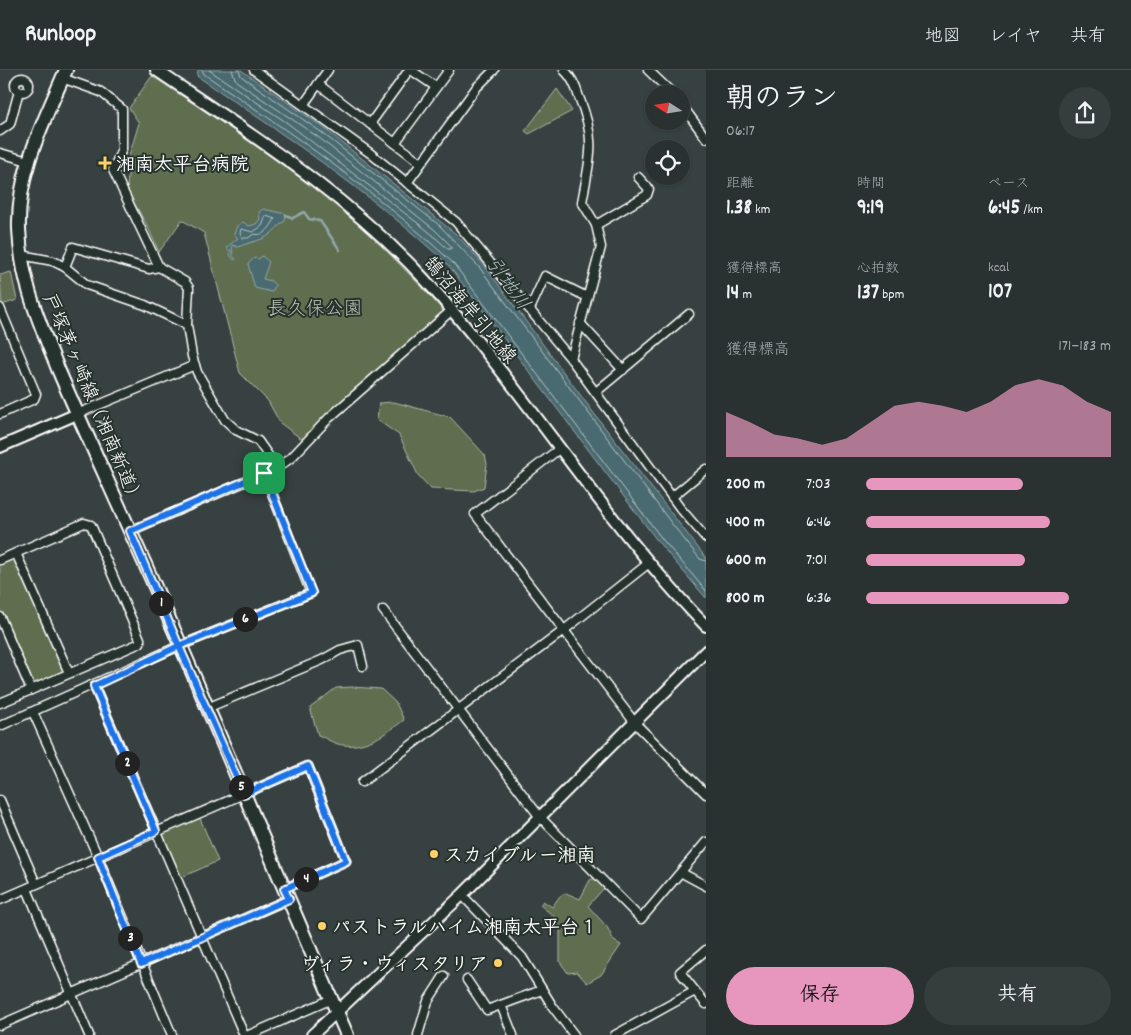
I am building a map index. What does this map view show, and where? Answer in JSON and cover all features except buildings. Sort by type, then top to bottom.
[{"type":"main road","name":"戸塚茅ヶ崎線（湘南新道）","points":[[64,74],[28,161],[20,202],[19,226],[25,281],[36,315],[77,414],[207,708],[347,1035]]},
{"type":"street","name":"鵠沼海岸引地線","points":[[156,70],[324,186],[389,243],[452,310],[648,564],[706,626]]},
{"type":"street","points":[[254,70],[304,104],[407,183],[463,229],[571,359],[672,497],[706,538]]},
{"type":"street","points":[[304,104],[328,70]]},
{"type":"street","points":[[370,124],[410,70],[436,87]]},
{"type":"street","points":[[395,143],[449,70]]},
{"type":"street","points":[[407,183],[476,88],[494,70]]},
{"type":"street","points":[[564,70],[574,84],[591,134],[592,152],[582,202],[596,225],[601,247],[586,297],[571,359]]},
{"type":"street","points":[[648,70],[664,85]]},
{"type":"street","points":[[64,74],[101,92],[122,109],[122,149],[113,170],[159,267],[185,282],[189,288],[187,325],[194,365],[225,420],[236,430],[258,442],[277,468]]},
{"type":"street","points":[[318,84],[421,163]]},
{"type":"street","points":[[0,131],[10,124],[19,91]]},
{"type":"street","points":[[690,116],[706,138]]},
{"type":"street","points":[[0,153],[28,161]]},
{"type":"street","points":[[596,225],[647,195],[649,189],[638,177]]},
{"type":"street","points":[[65,267],[73,248],[149,269],[159,267]]},
{"type":"street","points":[[21,255],[53,261],[65,267],[87,285],[145,305],[187,325]]},
{"type":"street","points":[[530,309],[545,276],[586,297]]},
{"type":"street","points":[[0,308],[36,394],[34,399],[1,411]]},
{"type":"street","points":[[130,531],[277,468],[292,458],[329,418],[452,310]]},
{"type":"street","points":[[596,392],[689,314]]},
{"type":"street","points":[[580,323],[623,370]]},
{"type":"street","points":[[0,334],[8,330]]},
{"type":"street","points":[[0,447],[194,365]]},
{"type":"street","points":[[559,448],[475,514],[635,723],[706,794]]},
{"type":"street","points":[[672,497],[706,469]]},
{"type":"street","points":[[0,726],[94,686],[179,646],[312,593],[264,473]]},
{"type":"street","points":[[0,560],[84,522],[91,526],[140,639],[140,643],[0,703]]},
{"type":"street","points":[[16,553],[68,674]]},
{"type":"street","points":[[362,782],[564,631],[648,564]]},
{"type":"street","points":[[383,610],[539,816],[641,919],[682,873],[706,842]]},
{"type":"street","points":[[0,617],[31,690]]},
{"type":"street","points":[[207,708],[358,644],[363,666]]},
{"type":"street","points":[[312,1035],[462,895],[706,651]]},
{"type":"street","points":[[94,686],[244,1035]]},
{"type":"street","points":[[32,712],[98,857],[172,1035]]},
{"type":"street","points":[[0,900],[308,766],[346,861],[202,938],[0,1025]]},
{"type":"street","points":[[0,800],[36,884]]},
{"type":"street","points":[[682,873],[706,886]]},
{"type":"street","points":[[27,889],[89,1035]]},
{"type":"street","points":[[462,895],[522,957],[542,990],[574,1035]]},
{"type":"street","points":[[706,950],[680,972],[706,1004]]},
{"type":"street","points":[[418,1035],[428,1001],[444,976]]},
{"type":"street","points":[[467,980],[487,1010],[542,990]]},
{"type":"street","points":[[615,1035],[695,991]]},
{"type":"street","points":[[249,1035],[332,999]]},
{"type":"street","points":[[501,1005],[513,1035]]},
{"type":"green space","name":"長久保公園","points":[[152,76],[271,156],[317,190],[380,245],[445,312],[342,401],[303,440],[280,423],[268,401],[240,373],[204,233],[182,220],[159,252],[148,227],[127,191],[129,156],[139,123],[129,108]]},
{"type":"green space","points":[[557,89],[572,111],[529,134],[525,131]]},
{"type":"green space","points":[[11,272],[17,300],[2,305],[0,275]]},
{"type":"green space","points":[[394,402],[450,417],[485,455],[487,464],[484,487],[474,491],[431,489],[418,475],[399,435],[377,420],[379,403]]},
{"type":"green space","points":[[16,553],[69,673],[31,690],[0,617],[0,560]]},
{"type":"green space","points":[[336,688],[381,689],[396,703],[404,720],[376,738],[360,744],[341,745],[318,735],[310,708]]},
{"type":"green space","points":[[199,816],[218,861],[180,878],[161,833]]},
{"type":"green space","points":[[595,878],[604,888],[588,906],[607,927],[614,941],[621,945],[601,975],[587,983],[577,972],[568,973],[560,962],[560,930],[555,917],[540,905],[543,901],[552,907],[560,896],[566,893],[580,899],[590,880]]},
{"type":"water","points":[[198,70],[241,70],[324,128],[456,234],[484,265],[596,416],[706,558],[706,598],[659,543],[449,266],[390,214],[359,190],[295,143],[197,76]]},
{"type":"water","points":[[263,209],[286,214],[285,221],[264,238],[238,247],[232,245],[233,256],[236,259],[234,260],[230,255],[231,250],[228,250],[227,247],[238,238],[234,234],[237,226],[243,222],[249,226],[256,224],[260,219],[259,212]]},
{"type":"water","points":[[262,256],[269,262],[263,279],[271,281],[275,285],[272,292],[255,288],[248,264],[254,258],[259,259]]},
{"type":"waterway","points":[[286,215],[293,218],[304,212],[309,219],[320,221],[340,250]]},
{"type":"place","name":"湘南太平台病院","points":[[105,163]]},
{"type":"place","name":"スカイブルー湘南","points":[[434,854]]},
{"type":"place","name":"パストラルハイム湘南太平台１","points":[[322,926]]},
{"type":"place","name":"ヴィラ・ウィスタリア","points":[[498,963]]},
{"type":"route","points":[[264,473],[130,531],[179,646],[94,686],[156,831],[98,857],[141,964],[289,899],[284,889],[346,861],[308,766],[244,794],[179,646],[312,593],[264,473]]},
{"type":"water label","name":"引地川","points":[[509,283]]}]
